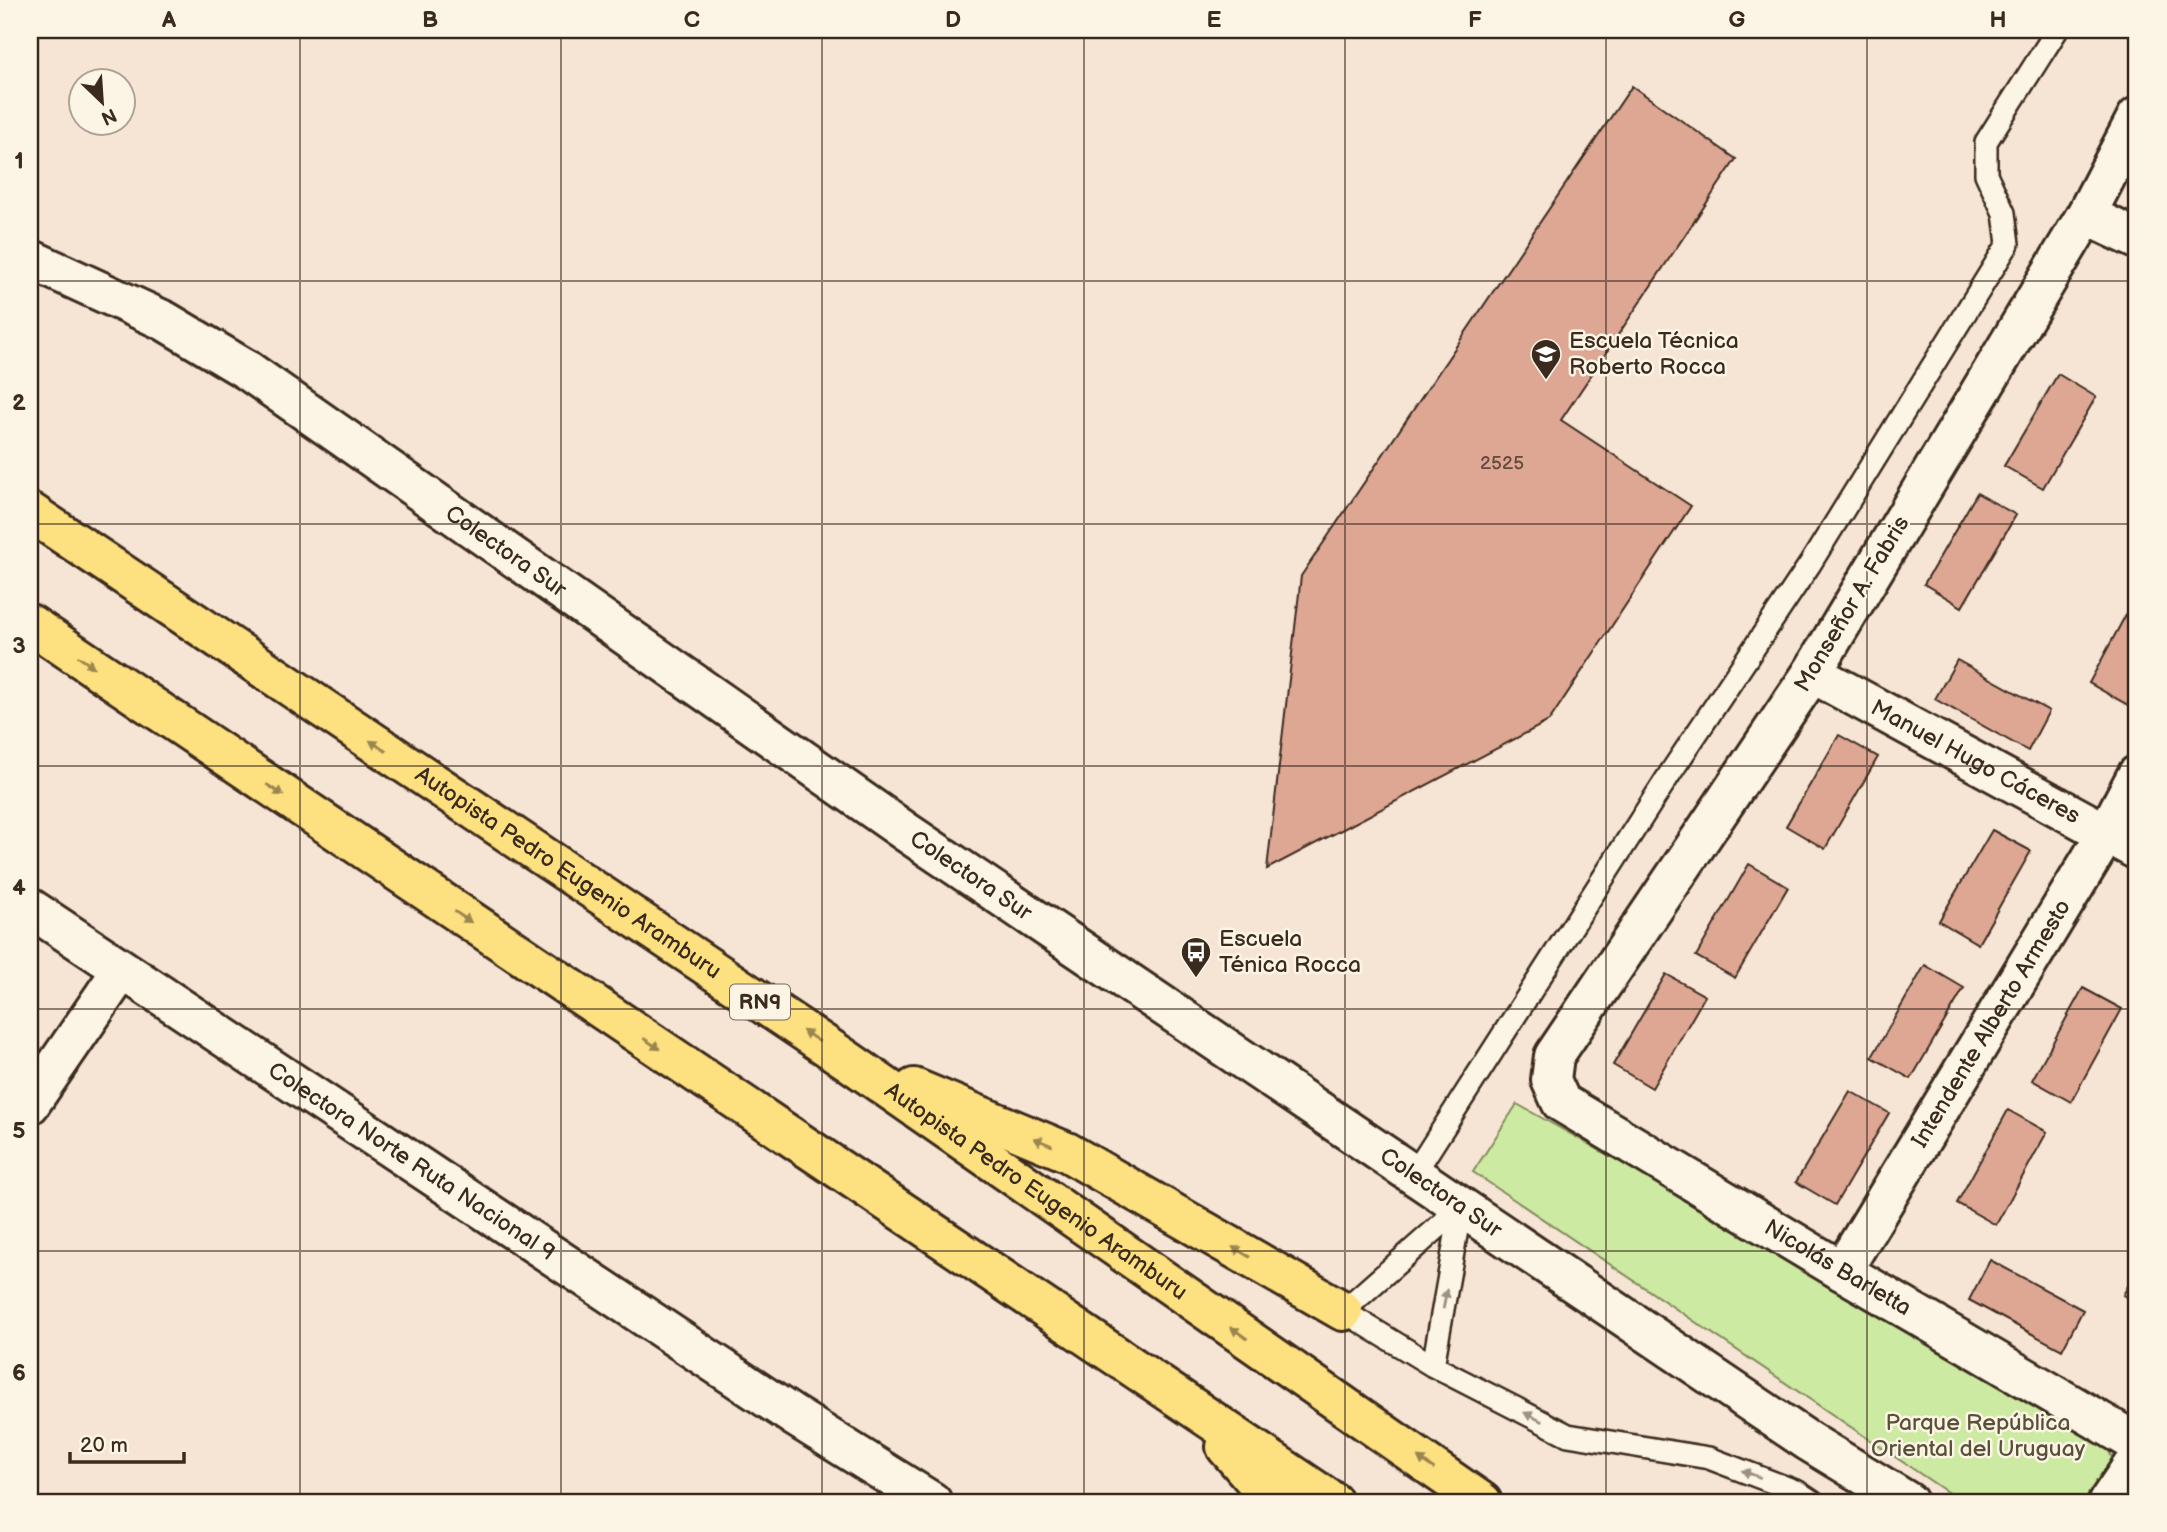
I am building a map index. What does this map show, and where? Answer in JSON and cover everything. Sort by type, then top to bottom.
[{"type":"highway","name":"Autopista Pedro Eugenio Aramburu","points":[[30,512],[846,1060],[1482,1502]]},
{"type":"highway","points":[[30,624],[1333,1502]]},
{"type":"highway","points":[[846,1060],[1067,1152],[1343,1311]]},
{"type":"highway","points":[[1192,1408],[1275,1502]]},
{"type":"street","name":"Monseñor A. Fabris","points":[[1551,1080],[1554,1056],[1811,673],[2085,215],[2137,117]]},
{"type":"street","points":[[2085,215],[2137,239]]},
{"type":"street","name":"Colectora Sur","points":[[30,259],[165,321],[247,370],[906,832],[1808,1441],[1908,1502]]},
{"type":"street","name":"Manuel Hugo Cáceres","points":[[1811,673],[2122,842]]},
{"type":"street","name":"Intendente Alberto Armesto","points":[[1842,1271],[2122,842],[2137,775]]},
{"type":"street","name":"Colectora Norte Ruta Nacional 9","points":[[30,908],[794,1416],[932,1502]]},
{"type":"street","points":[[30,1104],[121,971]]},
{"type":"street","name":"Nicolás Barletta","points":[[1551,1080],[1561,1102],[1842,1271],[2137,1443]]},
{"type":"street","name":"Colectora Norte Ruta Nacional 9","points":[[794,1416],[909,1502]]},
{"type":"street","points":[[2108,1502],[2137,1459]]},
{"type":"lane","points":[[1414,1174],[1671,772],[1810,564],[2008,244],[2004,214],[1986,174],[1986,142],[2057,30]]},
{"type":"lane","points":[[1461,1207],[1343,1311],[1433,1366],[1568,1435],[1709,1458],[1798,1492],[1813,1502]]},
{"type":"lane","points":[[1433,1366],[1461,1207]]},
{"type":"green space","name":"Parque República Oriental del Uruguay","points":[[1517,1104],[2101,1432],[2112,1458],[2105,1479],[2090,1502],[1962,1502],[1473,1172]]},
{"type":"building","name":"Escuela Técnica Roberto Rocca","points":[[1632,86],[1736,159],[1561,420],[1691,506],[1549,721],[1267,869],[1301,576]]},
{"type":"building","points":[[2058,374],[2096,397],[2043,488],[2004,466]]},
{"type":"building","points":[[1977,493],[2016,515],[1962,607],[1924,584]]},
{"type":"building","points":[[2137,594],[2137,687],[2128,705],[2089,683]]},
{"type":"building","points":[[1957,660],[2049,711],[2028,751],[1935,699]]},
{"type":"building","points":[[1839,735],[1878,757],[1825,849],[1786,826]]},
{"type":"building","points":[[1992,830],[2031,851],[1978,944],[1939,921]]},
{"type":"building","points":[[1749,864],[1788,887],[1735,978],[1696,956]]},
{"type":"building","points":[[1925,965],[1964,988],[1911,1079],[1872,1057]]},
{"type":"building","points":[[1666,974],[1705,996],[1652,1088],[1613,1065]]},
{"type":"building","points":[[2083,988],[2122,1009],[2071,1102],[2032,1080]]},
{"type":"building","points":[[1850,1091],[1889,1113],[1835,1205],[1796,1182]]},
{"type":"building","points":[[2008,1110],[2047,1132],[1996,1225],[1957,1203]]},
{"type":"building","points":[[1990,1260],[2083,1310],[2062,1350],[1969,1300]]},
{"type":"building","points":[[2137,1270],[2137,1302],[2123,1295]]},
{"type":"place","name":"Escuela Técnica Roberto Rocca","points":[[1546,381]]},
{"type":"place","name":"Escuela Ténica Rocca","points":[[1196,979]]}]
